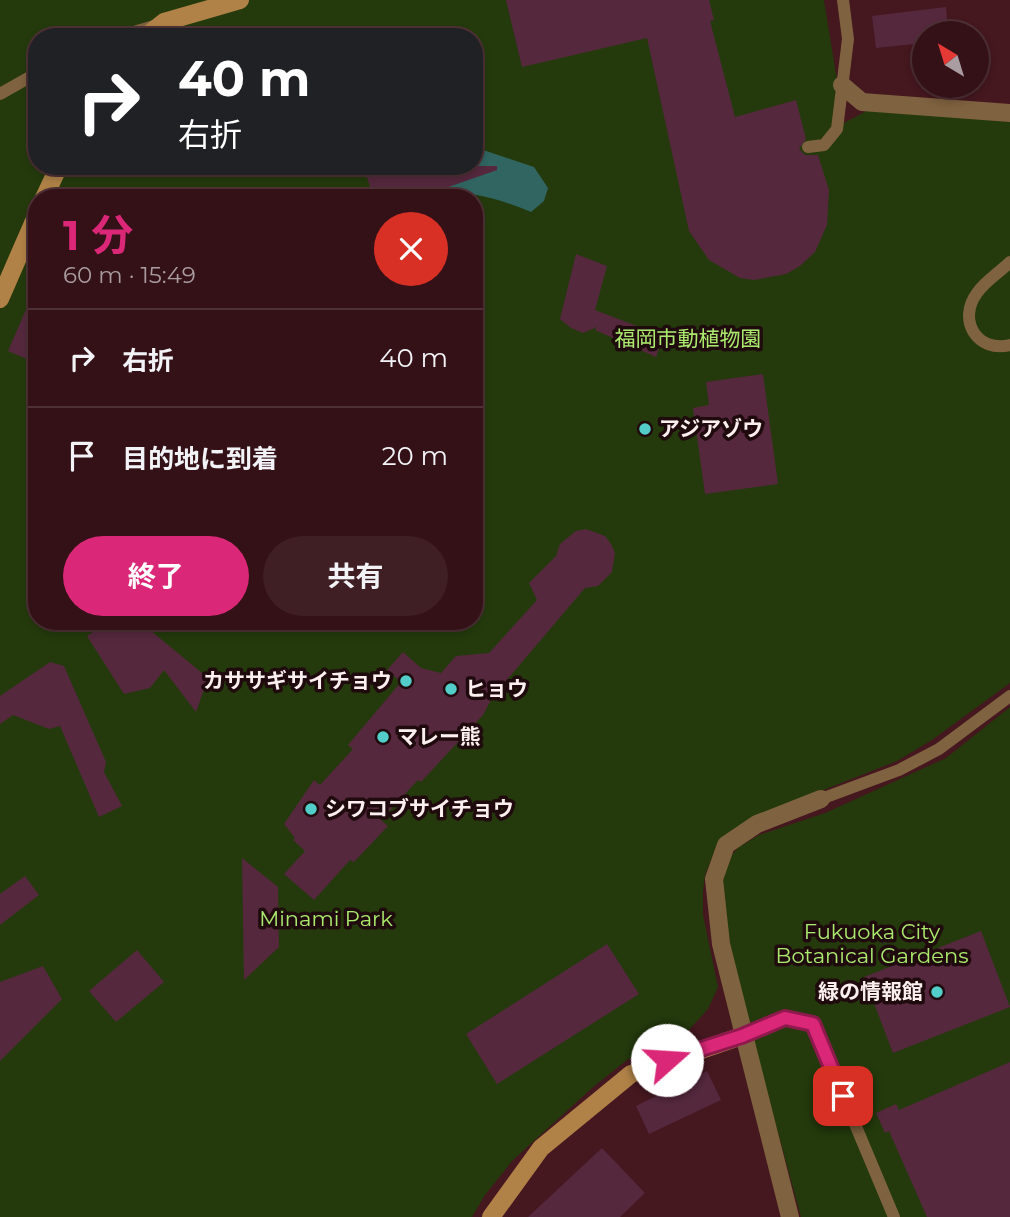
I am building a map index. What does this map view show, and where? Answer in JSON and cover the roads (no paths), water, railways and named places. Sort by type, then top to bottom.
[{"type":"street","points":[[156,28],[164,22],[240,0]]},
{"type":"street","points":[[842,85],[862,102],[1010,113]]},
{"type":"street","points":[[0,299],[28,235]]},
{"type":"street","points":[[790,1217],[742,1036],[721,944],[714,879],[726,845],[757,824],[821,799]]},
{"type":"street","points":[[491,1217],[541,1149],[631,1074],[742,1036]]},
{"type":"lane","points":[[808,147],[824,145],[837,129],[848,39],[843,0]]},
{"type":"lane","points":[[145,28],[164,22]]},
{"type":"lane","points":[[0,94],[28,78]]},
{"type":"lane","points":[[1010,262],[976,293],[970,310],[969,326],[977,340],[990,345],[1010,345]]},
{"type":"lane","points":[[821,799],[899,770],[939,749],[1010,696]]},
{"type":"lane","points":[[742,1036],[785,1018],[813,1024],[894,1217]]},
{"type":"water","points":[[483,150],[534,167],[548,188],[544,201],[531,212],[483,196],[483,189],[435,189],[459,175],[483,175]]},
{"type":"place","name":"アジアゾウ","points":[[645,429]]},
{"type":"place","name":"カササギサイチョウ","points":[[406,681]]},
{"type":"place","name":"ヒョウ","points":[[451,689]]},
{"type":"place","name":"マレー熊","points":[[383,737]]},
{"type":"place","name":"シワコブサイチョウ","points":[[311,809]]},
{"type":"place","name":"緑の情報館","points":[[937,992]]},
{"type":"park label","name":"福岡市動植物園","points":[[688,339]]},
{"type":"park label","name":"Minami Park","points":[[326,919]]},
{"type":"park label","name":"Fukuoka City Botanical Gardens","points":[[872,944]]}]
